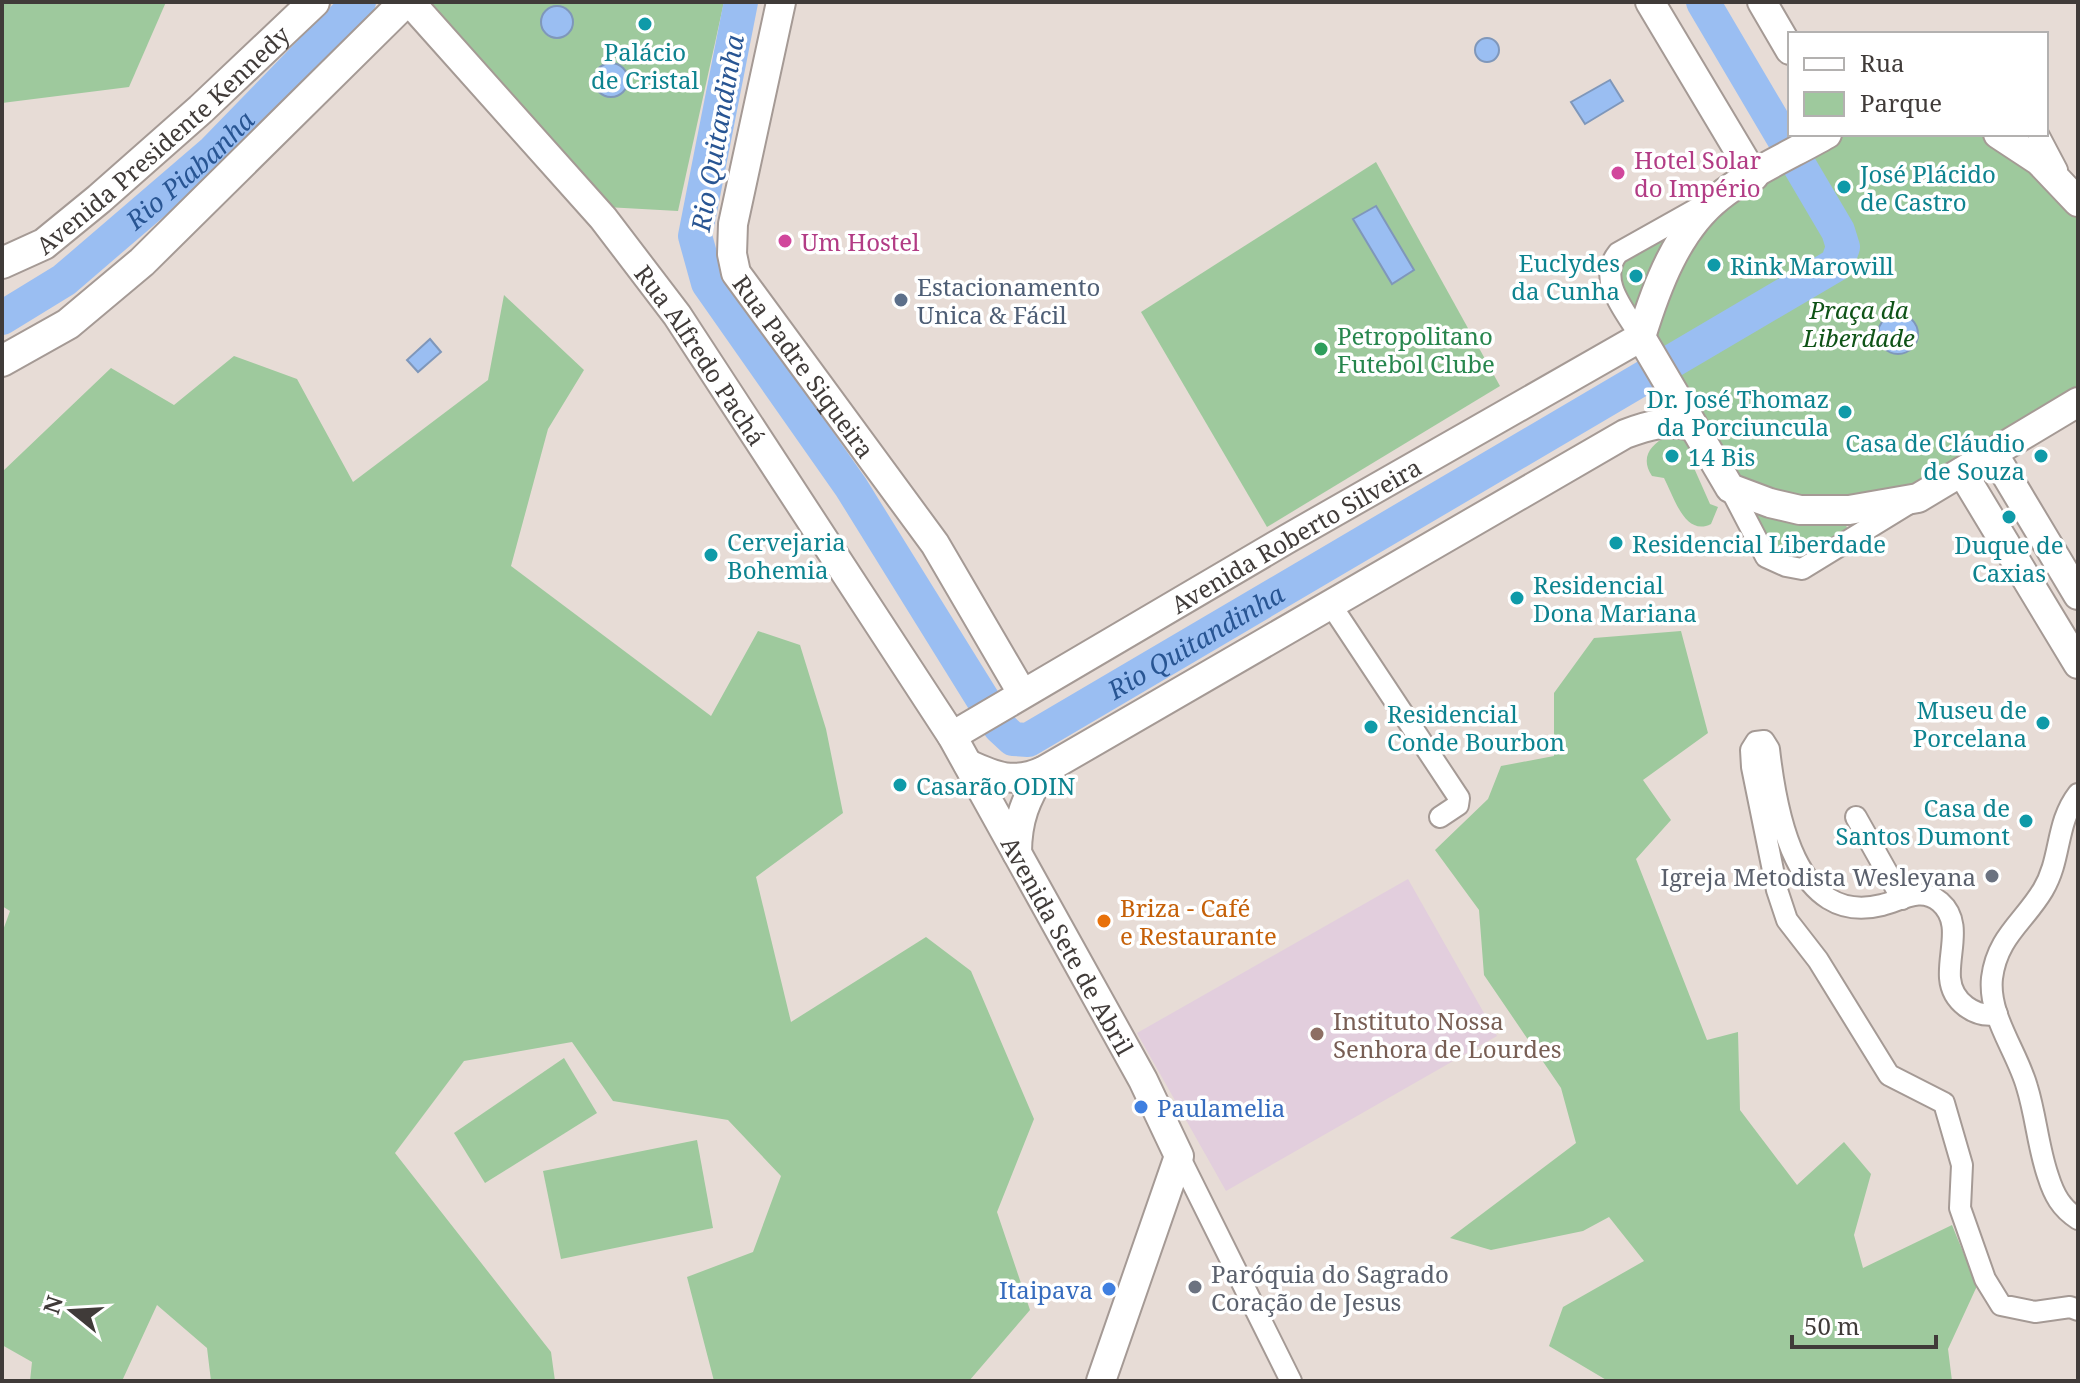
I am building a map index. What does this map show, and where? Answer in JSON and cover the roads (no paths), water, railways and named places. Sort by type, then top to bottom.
[{"type":"main road","name":"Avenida Presidente Kennedy","points":[[2,263],[44,244],[99,199],[201,109],[314,2]]},
{"type":"main road","points":[[2,361],[68,324],[142,262],[408,2]]},
{"type":"main road","name":"Rua Alfredo Pachá","points":[[408,2],[527,131],[641,264],[961,731]]},
{"type":"main road","name":"Rua Padre Siqueira","points":[[781,2],[733,224],[732,254],[736,273],[935,544],[1019,695]]},
{"type":"main road","points":[[1650,2],[1759,173]]},
{"type":"main road","points":[[1762,2],[1788,47]]},
{"type":"main road","points":[[1824,136],[1718,197],[1674,253],[1653,296],[1641,337],[1730,488],[1800,510],[1849,510],[1918,498],[2078,402]]},
{"type":"main road","points":[[2001,136],[2039,161],[2072,195]]},
{"type":"main road","name":"Avenida Roberto Silveira","points":[[961,731],[1641,337]]},
{"type":"main road","points":[[968,764],[1009,778],[1025,779],[1043,771],[1625,434],[1655,423],[1673,422],[1692,426]]},
{"type":"main road","points":[[1993,453],[2078,595]]},
{"type":"main road","points":[[1962,472],[2078,664]]},
{"type":"main road","points":[[1996,528],[2026,508]]},
{"type":"main road","name":"Avenida Sete de Abril","points":[[961,731],[968,764],[1143,1080],[1179,1156]]},
{"type":"main road","points":[[1017,853],[1017,827],[1031,791],[1043,771]]},
{"type":"main road","points":[[1101,1381],[1179,1156]]},
{"type":"street","points":[[2039,136],[2072,195]]},
{"type":"street","points":[[1641,337],[1611,286],[1609,274],[1612,261],[1618,253],[1718,197]]},
{"type":"street","points":[[1730,488],[1766,557],[1802,569],[1918,498]]},
{"type":"street","points":[[1331,605],[1459,798],[1458,805],[1440,817]]},
{"type":"street","points":[[1997,1014],[1986,1016],[1970,1011],[1957,998],[1949,979],[1952,919],[1942,903],[1929,894],[1917,893],[1879,906],[1855,908],[1823,897],[1807,879],[1780,820],[1769,749],[1764,741],[1756,742],[1751,750],[1752,767],[1777,890],[1787,920],[1818,960],[1889,1075],[1944,1103],[1962,1165],[1960,1208],[1985,1279],[2001,1305],[2035,1312],[2070,1307],[2078,1310]]},
{"type":"street","points":[[2078,794],[2067,809],[2056,857],[2043,891],[2013,926],[1996,955],[1992,1000],[2026,1084],[2048,1175],[2063,1210],[2078,1219]]},
{"type":"street","points":[[1856,817],[1902,899]]},
{"type":"street","points":[[1179,1156],[1291,1381]]},
{"type":"water","points":[[557,6],[569,10],[573,22],[569,34],[557,38],[545,34],[541,22],[545,10]]},
{"type":"water","points":[[1487,38],[1498,45],[1499,50],[1492,61],[1487,62],[1476,55],[1475,50],[1482,39]]},
{"type":"water","points":[[611,63],[623,68],[628,80],[623,92],[611,97],[599,92],[594,80],[599,68]]},
{"type":"water","points":[[1610,80],[1623,101],[1585,124],[1571,102]]},
{"type":"water","points":[[1376,206],[1414,270],[1392,284],[1353,219]]},
{"type":"water","points":[[1898,314],[1912,320],[1918,334],[1912,348],[1898,354],[1884,348],[1878,334],[1884,320]]},
{"type":"water","points":[[430,339],[441,352],[418,372],[407,360]]},
{"type":"waterway","name":"Rio Piabanha","points":[[2,318],[64,280],[212,153],[359,2]]},
{"type":"waterway","name":"Rio Quitandinha","points":[[741,2],[695,236],[708,283],[851,487],[1000,727],[1013,739],[1028,740],[1837,264],[1843,247],[1838,231],[1703,2]]},
{"type":"place","name":"Palácio de Cristal","points":[[645,24]]},
{"type":"place","name":"Hotel Solar do Império","points":[[1618,173]]},
{"type":"place","name":"José Plácido de Castro","points":[[1844,187]]},
{"type":"place","name":"Um Hostel","points":[[785,241]]},
{"type":"place","name":"Rink Marowill","points":[[1714,265]]},
{"type":"place","name":"Euclydes da Cunha","points":[[1636,276]]},
{"type":"place","name":"Estacionamento Unica & Fácil","points":[[901,300]]},
{"type":"place","name":"Petropolitano Futebol Clube","points":[[1321,349]]},
{"type":"place","name":"Dr. José Thomaz da Porciuncula","points":[[1845,412]]},
{"type":"place","name":"14 Bis","points":[[1672,456]]},
{"type":"place","name":"Casa de Cláudio de Souza","points":[[2041,456]]},
{"type":"place","name":"Duque de Caxias","points":[[2009,517]]},
{"type":"place","name":"Residencial Liberdade","points":[[1616,543]]},
{"type":"place","name":"Cervejaria Bohemia","points":[[711,555]]},
{"type":"place","name":"Residencial Dona Mariana","points":[[1517,598]]},
{"type":"place","name":"Museu de Porcelana","points":[[2043,723]]},
{"type":"place","name":"Residencial Conde Bourbon","points":[[1371,727]]},
{"type":"place","name":"Casarão ODIN","points":[[900,785]]},
{"type":"place","name":"Casa de Santos Dumont","points":[[2026,821]]},
{"type":"place","name":"Igreja Metodista Wesleyana","points":[[1992,876]]},
{"type":"place","name":"Briza - Café e Restaurante","points":[[1104,921]]},
{"type":"place","name":"Instituto Nossa Senhora de Lourdes","points":[[1317,1034]]},
{"type":"place","name":"Paulamelia","points":[[1141,1107]]},
{"type":"place","name":"Paróquia do Sagrado Coração de Jesus","points":[[1195,1287]]},
{"type":"place","name":"Itaipava","points":[[1109,1289]]},
{"type":"park label","name":"Praça da Liberdade","points":[[1859,323]]}]
